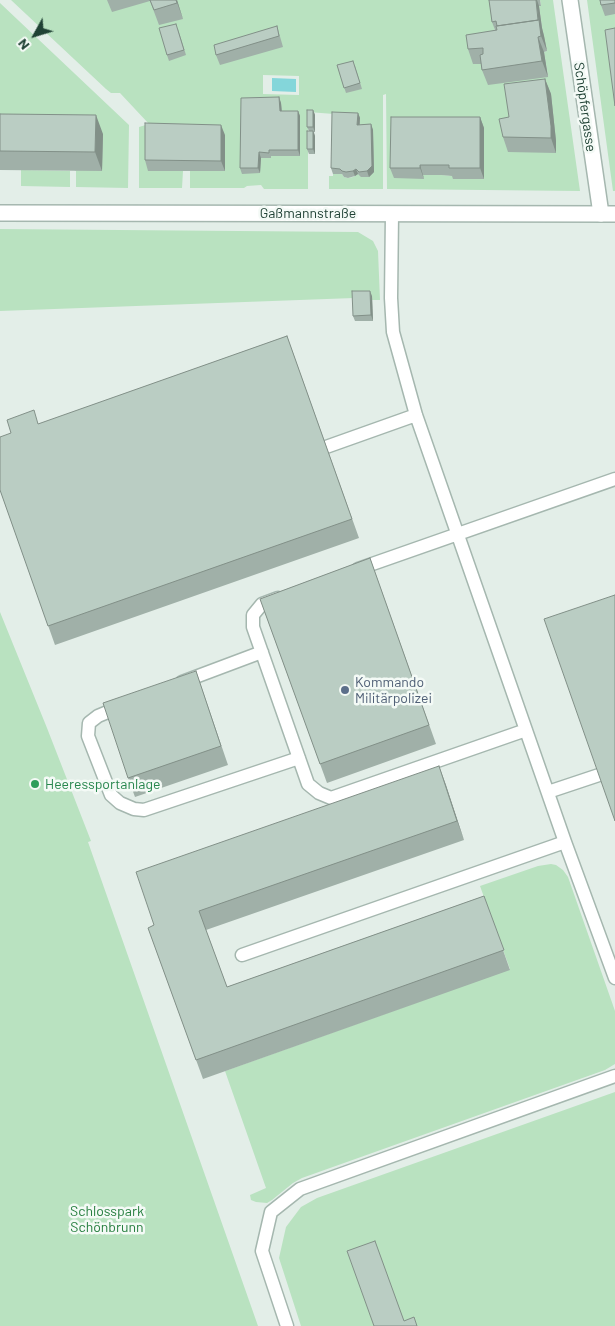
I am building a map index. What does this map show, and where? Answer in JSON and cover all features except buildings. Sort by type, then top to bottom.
[{"type":"street","name":"Schöpfergasse","points":[[570,0],[608,214]]},
{"type":"street","name":"Gaßmannstraße","points":[[0,212],[608,214]]},
{"type":"lane","points":[[392,214],[391,298],[393,332],[416,415],[615,978]]},
{"type":"lane","points":[[326,447],[416,415]]},
{"type":"lane","points":[[345,574],[457,533],[615,479]]},
{"type":"lane","points":[[290,594],[262,604],[253,615],[253,627],[308,784],[318,793],[331,798],[526,730]]},
{"type":"lane","points":[[167,688],[262,652]]},
{"type":"lane","points":[[132,702],[98,716],[89,723],[88,736],[110,795],[120,803],[134,809],[144,810],[299,758]]},
{"type":"lane","points":[[548,792],[599,775]]},
{"type":"lane","points":[[242,955],[566,842]]},
{"type":"lane","points":[[287,1326],[262,1252],[271,1212],[300,1189],[615,1076]]},
{"type":"green space","points":[[11,0],[491,0],[495,32],[488,63],[548,76],[544,52],[547,51],[539,6],[541,5],[540,0],[553,0],[580,191],[387,189],[386,94],[383,95],[383,189],[329,189],[329,176],[342,174],[348,178],[358,174],[359,130],[334,114],[308,112],[308,189],[264,189],[261,185],[244,188],[190,188],[190,171],[183,171],[182,188],[139,188],[139,127],[149,124],[120,93],[111,93]],"holes":[[[263,75],[299,76],[299,95],[263,94]],[[243,103],[300,155],[261,158]],[[395,128],[484,179],[453,179],[453,176],[441,175],[423,175],[423,179]]]},
{"type":"green space","points":[[587,0],[602,0],[615,14],[615,191],[613,191]]},
{"type":"green space","points":[[0,3],[129,125],[128,188],[76,187],[76,171],[0,134]]},
{"type":"green space","points":[[21,170],[70,171],[70,187],[21,186]]},
{"type":"green space","points":[[0,229],[358,232],[373,241],[378,251],[380,300],[354,298],[0,311]]},
{"type":"green space","name":"Schlosspark Schönbrunn","points":[[0,612],[91,841],[88,842],[258,1326],[0,1326]]},
{"type":"green space","points":[[551,864],[563,870],[568,877],[615,1011],[615,1064],[605,1070],[302,1178],[267,1203],[251,1200],[250,1195],[266,1188],[225,1071],[510,969],[480,886],[538,866]]},
{"type":"green space","points":[[615,1092],[615,1326],[301,1326],[279,1258],[286,1227],[301,1207],[317,1198]]},
{"type":"water","points":[[272,78],[296,79],[296,92],[272,91]]},
{"type":"place","name":"Kommando Militärpolizei","points":[[345,690]]},
{"type":"place","name":"Heeressportanlage","points":[[35,784]]}]
